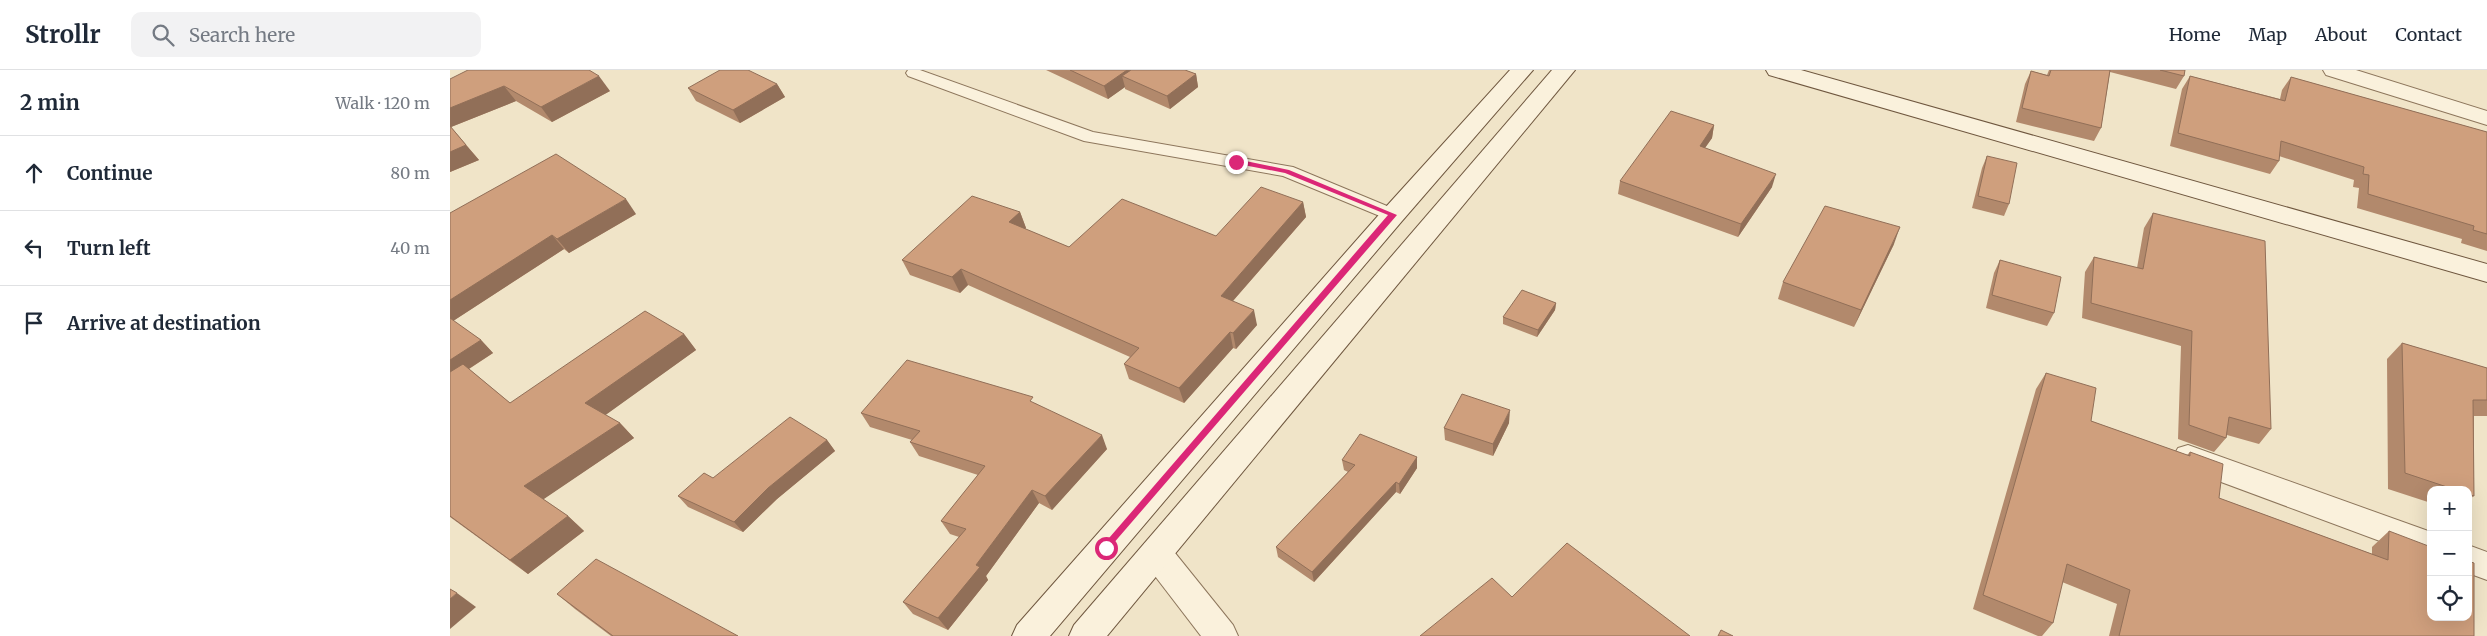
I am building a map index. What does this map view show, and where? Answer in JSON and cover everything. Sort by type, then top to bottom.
[{"type":"main road","points":[[1029,636],[1393,215],[1522,70]]},
{"type":"main road","points":[[1086,636],[1564,70]]},
{"type":"main road","points":[[1777,70],[2487,273]]},
{"type":"main road","points":[[2334,70],[2487,118]]},
{"type":"main road","points":[[2163,448],[2427,545]]},
{"type":"main road","points":[[1156,553],[1221,636]]},
{"type":"main road","points":[[2472,560],[2487,566]]},
{"type":"lane","points":[[914,73],[1090,137],[1287,171],[1393,215]]},
{"type":"building","points":[[468,70],[589,70],[599,76],[541,107],[504,86],[450,108],[450,79]]},
{"type":"building","points":[[720,70],[748,70],[777,84],[733,110],[688,88]]},
{"type":"building","points":[[1070,70],[1127,70],[1104,86]]},
{"type":"building","points":[[1131,70],[1185,70],[1196,74],[1167,96],[1122,76]]},
{"type":"building","points":[[2051,70],[2110,70],[2101,128],[2022,108],[2031,71],[2049,76]]},
{"type":"building","points":[[2160,70],[2185,70],[2184,76]]},
{"type":"building","points":[[2190,76],[2285,101],[2291,77],[2487,132],[2487,234],[2473,230],[2474,226],[2368,194],[2369,175],[2363,174],[2364,167],[2281,141],[2279,161],[2178,133]]},
{"type":"building","points":[[1671,111],[1714,125],[1700,146],[1776,174],[1741,224],[1620,181]]},
{"type":"building","points":[[450,126],[466,145],[450,152]]},
{"type":"building","points":[[556,154],[626,199],[557,239],[552,235],[450,300],[450,213]]},
{"type":"building","points":[[1987,156],[2017,163],[2009,204],[1978,196]]},
{"type":"building","points":[[1261,187],[1303,202],[1221,296],[1254,310],[1233,333],[1230,332],[1179,388],[1124,364],[1139,348],[961,269],[952,277],[902,260],[972,196],[1020,212],[1009,222],[1069,247],[1122,199],[1216,236]]},
{"type":"building","points":[[1825,206],[1900,227],[1861,310],[1783,282]]},
{"type":"building","points":[[2153,213],[2265,241],[2271,429],[2229,417],[2226,438],[2189,425],[2192,331],[2091,303],[2094,257],[2143,269]]},
{"type":"building","points":[[2000,260],[2061,277],[2054,313],[1992,295]]},
{"type":"building","points":[[1522,290],[1556,303],[1538,330],[1503,317]]},
{"type":"building","points":[[645,311],[684,334],[585,403],[620,423],[524,486],[568,516],[510,560],[450,516],[450,372],[463,364],[510,403]]},
{"type":"building","points":[[450,318],[481,340],[450,360]]},
{"type":"building","points":[[2402,343],[2487,368],[2487,400],[2473,400],[2474,496],[2472,495],[2472,486],[2444,486],[2405,473]]},
{"type":"building","points":[[907,360],[1033,397],[1030,401],[1102,435],[1045,496],[1032,490],[976,565],[980,567],[938,618],[903,602],[966,529],[941,521],[985,466],[910,442],[920,431],[861,413]]},
{"type":"building","points":[[2046,373],[2096,388],[2091,421],[2190,456],[2190,452],[2223,464],[2219,498],[2388,560],[2389,531],[2427,545],[2427,621],[2472,621],[2472,562],[2474,563],[2474,636],[2119,636],[2130,590],[2067,564],[2053,623],[1983,595]]},
{"type":"building","points":[[1462,394],[1510,410],[1493,444],[1444,428]]},
{"type":"building","points":[[790,417],[827,440],[768,488],[734,522],[678,496],[704,473],[713,478]]},
{"type":"building","points":[[1360,434],[1417,457],[1399,484],[1396,482],[1312,572],[1276,547],[1355,465],[1342,460]]},
{"type":"building","points":[[1567,543],[1690,636],[1420,636],[1492,578],[1512,597]]},
{"type":"building","points":[[596,559],[738,636],[613,636],[557,594]]},
{"type":"building","points":[[450,589],[457,593],[450,599]]},
{"type":"building","points":[[1721,630],[1733,636],[1718,636]]},
{"type":"route","points":[[1106,548],[1393,215],[1287,171],[1236,162]]}]
